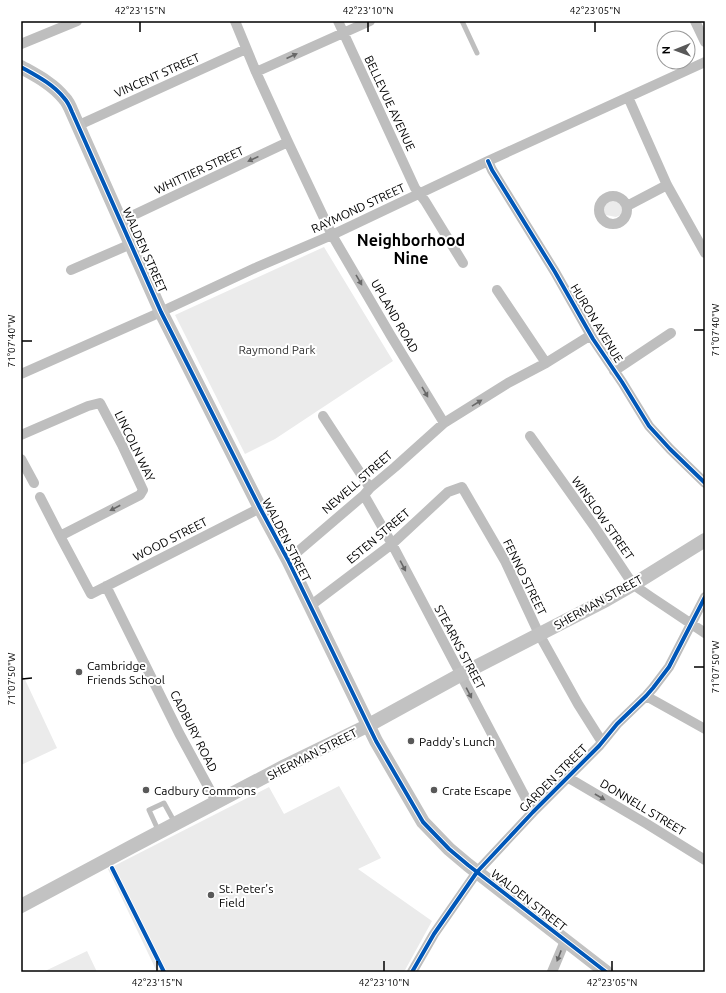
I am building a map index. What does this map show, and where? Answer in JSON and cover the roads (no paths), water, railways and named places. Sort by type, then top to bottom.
[{"type":"street","points":[[21,44],[77,21]]},
{"type":"street","name":"UPLAND ROAD","points":[[235,21],[256,72],[332,235],[444,423]]},
{"type":"street","name":"BELLEVUE AVENUE","points":[[338,21],[415,188],[425,201],[463,263]]},
{"type":"street","points":[[256,72],[370,21]]},
{"type":"street","points":[[695,21],[705,42]]},
{"type":"street","name":"VINCENT STREET","points":[[79,125],[246,49]]},
{"type":"street","name":"RAYMOND STREET","points":[[21,374],[161,312],[255,268],[332,235],[488,161],[705,62]]},
{"type":"street","name":"WALDEN STREET","points":[[21,67],[42,78],[66,99],[79,125],[161,312],[260,508],[288,560],[376,741],[423,822],[449,849],[468,865],[606,972]]},
{"type":"street","points":[[628,97],[666,185],[705,253]]},
{"type":"street","name":"WHITTIER STREET","points":[[120,221],[288,142]]},
{"type":"street","name":"HURON AVENUE","points":[[488,161],[591,335],[649,426],[705,483]]},
{"type":"street","points":[[627,206],[666,185]]},
{"type":"street","points":[[71,270],[131,244]]},
{"type":"street","points":[[497,290],[546,363]]},
{"type":"street","points":[[614,371],[671,333]]},
{"type":"street","points":[[444,423],[508,383],[546,363],[591,335]]},
{"type":"street","name":"LINCOLN WAY","points":[[21,435],[88,406],[100,404],[122,445],[143,490],[140,495],[60,536]]},
{"type":"street","name":"STEARNS STREET","points":[[323,416],[367,491],[392,544],[532,812]]},
{"type":"street","name":"NEWELL STREET","points":[[288,560],[444,423]]},
{"type":"street","name":"WINSLOW STREET","points":[[530,436],[628,577],[638,588],[705,633]]},
{"type":"street","points":[[21,459],[34,483]]},
{"type":"street","name":"ESTEN STREET","points":[[310,606],[392,544],[448,492],[462,487]]},
{"type":"street","name":"FENNO STREET","points":[[462,487],[505,561],[539,634],[578,704],[602,742]]},
{"type":"street","points":[[40,496],[60,536]]},
{"type":"street","name":"WOOD STREET","points":[[60,536],[92,594],[260,508]]},
{"type":"street","name":"SHERMAN STREET","points":[[21,906],[175,824],[286,766],[369,725],[460,675],[606,600],[705,540]]},
{"type":"street","name":"CADBURY ROAD","points":[[106,586],[179,733],[217,803]]},
{"type":"street","name":"GARDEN STREET","points":[[412,972],[434,934],[477,872],[532,812],[646,696],[669,667],[705,597]]},
{"type":"street","points":[[646,696],[705,729]]},
{"type":"street","name":"DONNELL STREET","points":[[567,777],[705,860]]},
{"type":"street","points":[[552,972],[565,941]]},
{"type":"lane","points":[[462,21],[477,53]]},
{"type":"lane","points":[[160,832],[149,810],[164,803],[175,824]]},
{"type":"place","name":"Cambridge Friends School","points":[[79,672]]},
{"type":"place","name":"Paddy's Lunch","points":[[411,741]]},
{"type":"place","name":"Cadbury Commons","points":[[146,790]]},
{"type":"place","name":"Crate Escape","points":[[434,790]]},
{"type":"place","name":"St. Peter's Field","points":[[211,895]]},
{"type":"district","name":"Neighborhood Nine","points":[[411,249]]},
{"type":"park label","name":"Raymond Park","points":[[277,349]]}]
